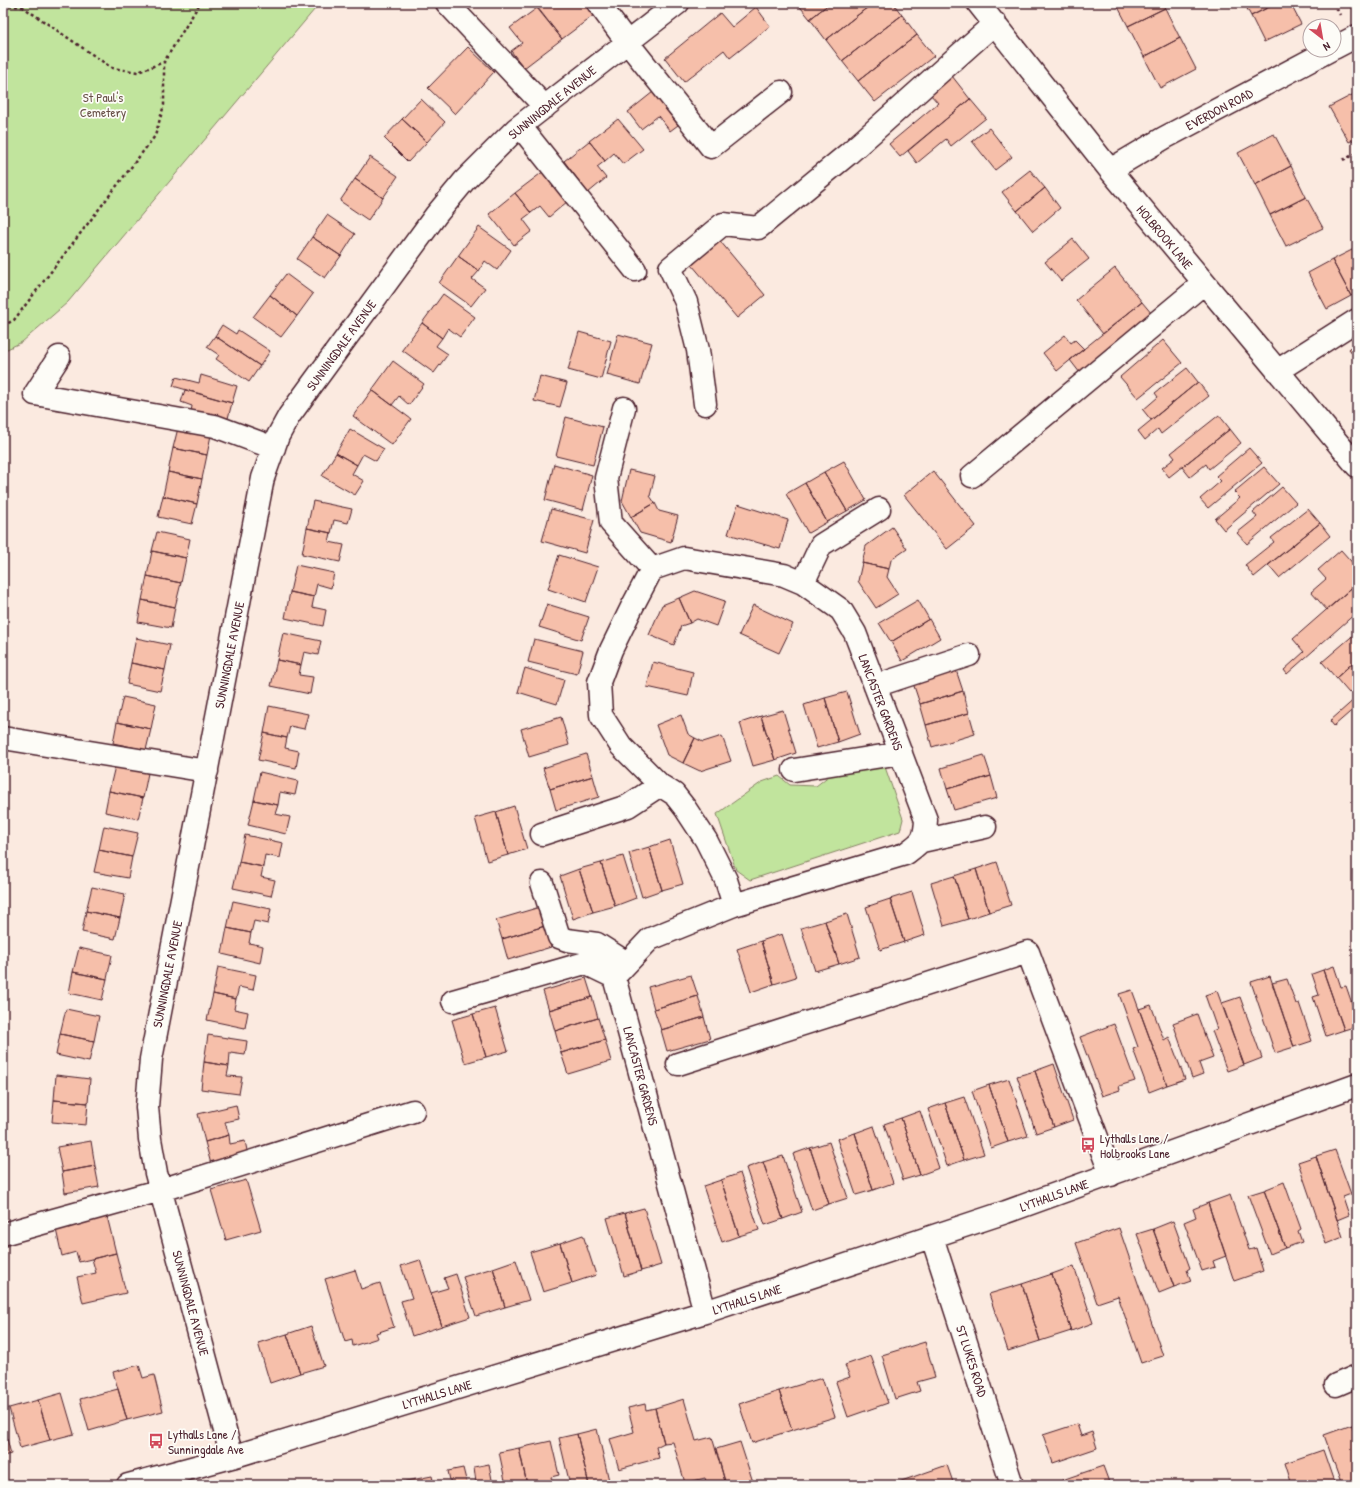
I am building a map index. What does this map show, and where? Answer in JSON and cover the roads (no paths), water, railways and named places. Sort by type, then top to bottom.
[{"type":"street","points":[[447,3],[545,107]]},
{"type":"street","points":[[598,3],[627,42],[711,147],[781,92]]},
{"type":"street","name":"SUNNINGDALE AVENUE","points":[[232,1457],[161,1190],[150,1139],[147,1107],[151,1059],[263,478],[274,448],[289,416],[436,215],[465,180],[520,126],[678,3]]},
{"type":"street","name":"HOLBROOK LANE","points":[[978,3],[1110,170],[1357,466]]},
{"type":"street","points":[[705,404],[698,350],[688,309],[670,268],[723,224],[758,228],[848,154],[994,23]]},
{"type":"street","points":[[1342,44],[1357,36]]},
{"type":"street","name":"EVERDON ROAD","points":[[1110,170],[1164,138],[1315,58]]},
{"type":"street","points":[[520,126],[635,270]]},
{"type":"street","points":[[972,476],[1204,283]]},
{"type":"street","points":[[1277,371],[1357,320]]},
{"type":"street","points":[[59,357],[35,394],[215,426],[274,448]]},
{"type":"street","points":[[624,408],[606,478],[611,523],[652,569],[614,643],[599,682],[601,715],[621,746],[660,785],[674,794],[685,808],[706,840],[726,880],[734,905]]},
{"type":"street","points":[[803,583],[821,545],[879,509]]},
{"type":"street","name":"LANCASTER GARDENS","points":[[652,569],[684,558],[784,575],[803,583],[842,610],[855,633],[926,820],[925,832],[922,841]]},
{"type":"street","points":[[875,686],[969,655]]},
{"type":"street","points":[[3,738],[207,771]]},
{"type":"street","points":[[794,770],[901,753]]},
{"type":"street","points":[[542,834],[628,806],[660,785]]},
{"type":"street","points":[[620,970],[650,939],[734,905],[905,854],[922,841],[985,827]]},
{"type":"street","points":[[542,883],[558,936],[567,940],[597,944],[620,970]]},
{"type":"street","points":[[678,1064],[1028,952],[1111,1175]]},
{"type":"street","points":[[453,1001],[585,963],[620,970]]},
{"type":"street","name":"LANCASTER GARDENS","points":[[620,970],[705,1312]]},
{"type":"street","name":"LYTHALLS LANE","points":[[128,1485],[232,1457],[705,1312],[932,1237],[1111,1175],[1357,1085]]},
{"type":"street","points":[[3,1234],[161,1190],[413,1111]]},
{"type":"street","name":"ST LUKES ROAD","points":[[932,1237],[1012,1485]]},
{"type":"street","points":[[1336,1385],[1357,1376]]},
{"type":"place","name":"Lythalls Lane / Holbrooks Lane","points":[[1088,1145]]},
{"type":"place","name":"Lythalls Lane / Sunningdale Ave","points":[[156,1441]]},
{"type":"park label","name":"St Paul's Cemetery","points":[[103,104]]}]
